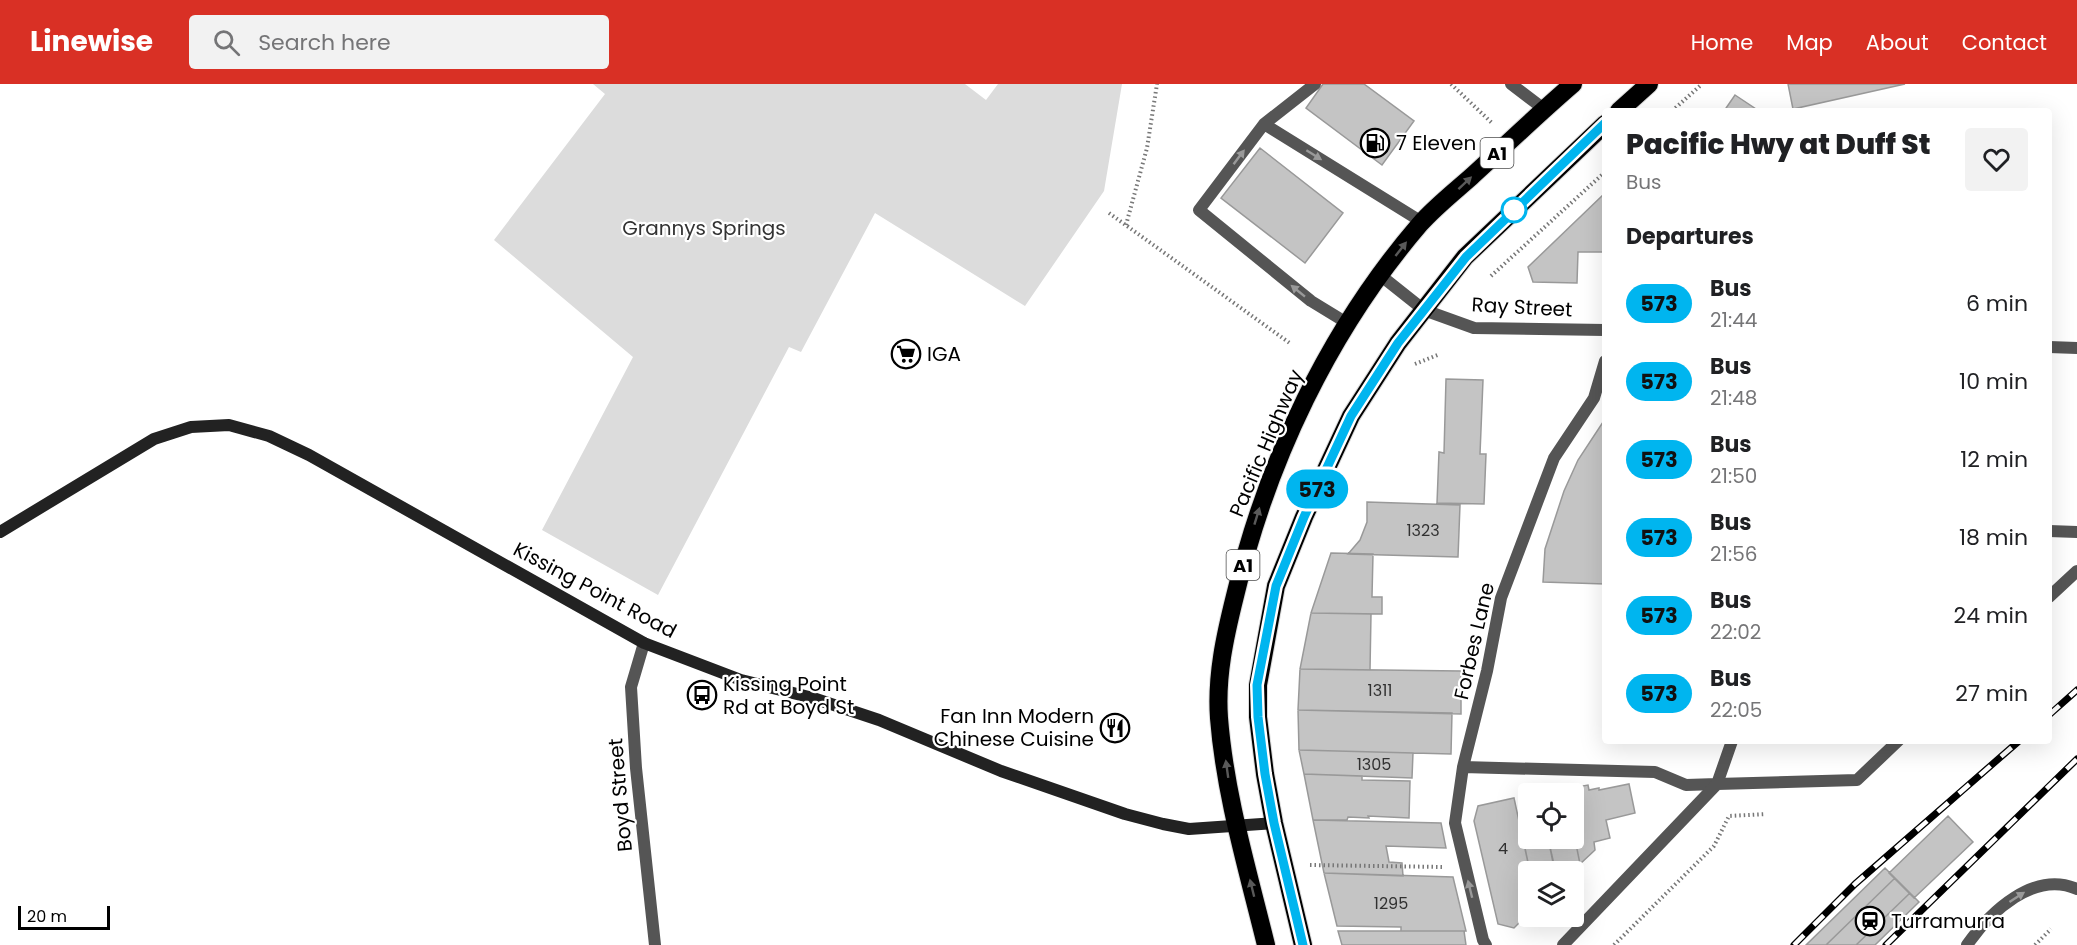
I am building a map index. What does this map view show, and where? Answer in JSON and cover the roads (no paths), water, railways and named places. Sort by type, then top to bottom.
[{"type":"highway","name":"Pacific Highway","points":[[1266,945],[1237,826],[1219,718],[1223,646],[1259,508],[1304,402],[1347,323],[1380,275],[1422,222],[1573,84]]},
{"type":"highway","points":[[1622,108],[1649,84]]},
{"type":"highway","name":"A1","points":[[1303,945],[1274,823],[1261,740],[1257,685],[1276,586],[1304,517],[1351,416],[1398,343],[1466,257],[1602,126]]},
{"type":"main road","name":"Kissing Point Road","points":[[0,532],[154,439],[191,427],[229,425],[269,436],[309,455],[644,643],[741,680],[879,720],[1001,771],[1125,814],[1189,829],[1274,823]]},
{"type":"street","points":[[1315,84],[1264,124],[1199,210],[1311,301],[1347,323]]},
{"type":"street","points":[[1511,84],[1544,109]]},
{"type":"street","points":[[1264,124],[1422,222]]},
{"type":"street","name":"Ray Street","points":[[1380,275],[1424,310],[1474,328],[1602,330]]},
{"type":"street","points":[[2052,347],[2077,348]]},
{"type":"street","name":"Forbes Lane","points":[[1486,945],[1455,823],[1464,767],[1501,598],[1554,458],[1594,398],[1602,372]]},
{"type":"street","points":[[2052,531],[2077,532]]},
{"type":"street","points":[[2052,594],[2077,571]]},
{"type":"street","name":"Boyd Street","points":[[644,643],[631,687],[636,768],[655,945]]},
{"type":"street","points":[[1563,945],[1717,784],[1731,744]]},
{"type":"street","points":[[1464,767],[1655,772],[1686,785],[1857,780],[1895,744]]},
{"type":"street","points":[[1967,945],[1986,922],[2019,894],[2054,883],[2077,889]]},
{"type":"railway","points":[[2052,712],[2077,690]]},
{"type":"railway","points":[[1794,945],[1855,884],[2016,744]]},
{"type":"railway","points":[[1886,945],[2077,759]]},
{"type":"place","name":"7 Eleven","points":[[1375,143]]},
{"type":"place","name":"IGA","points":[[906,354]]},
{"type":"place","name":"Kissing Point Rd at Boyd St","points":[[702,695]]},
{"type":"place","name":"Fan Inn Modern Chinese Cuisine","points":[[1115,728]]},
{"type":"place","name":"Turramurra","points":[[1870,921]]},
{"type":"park label","name":"Grannys Springs","points":[[704,228]]}]
